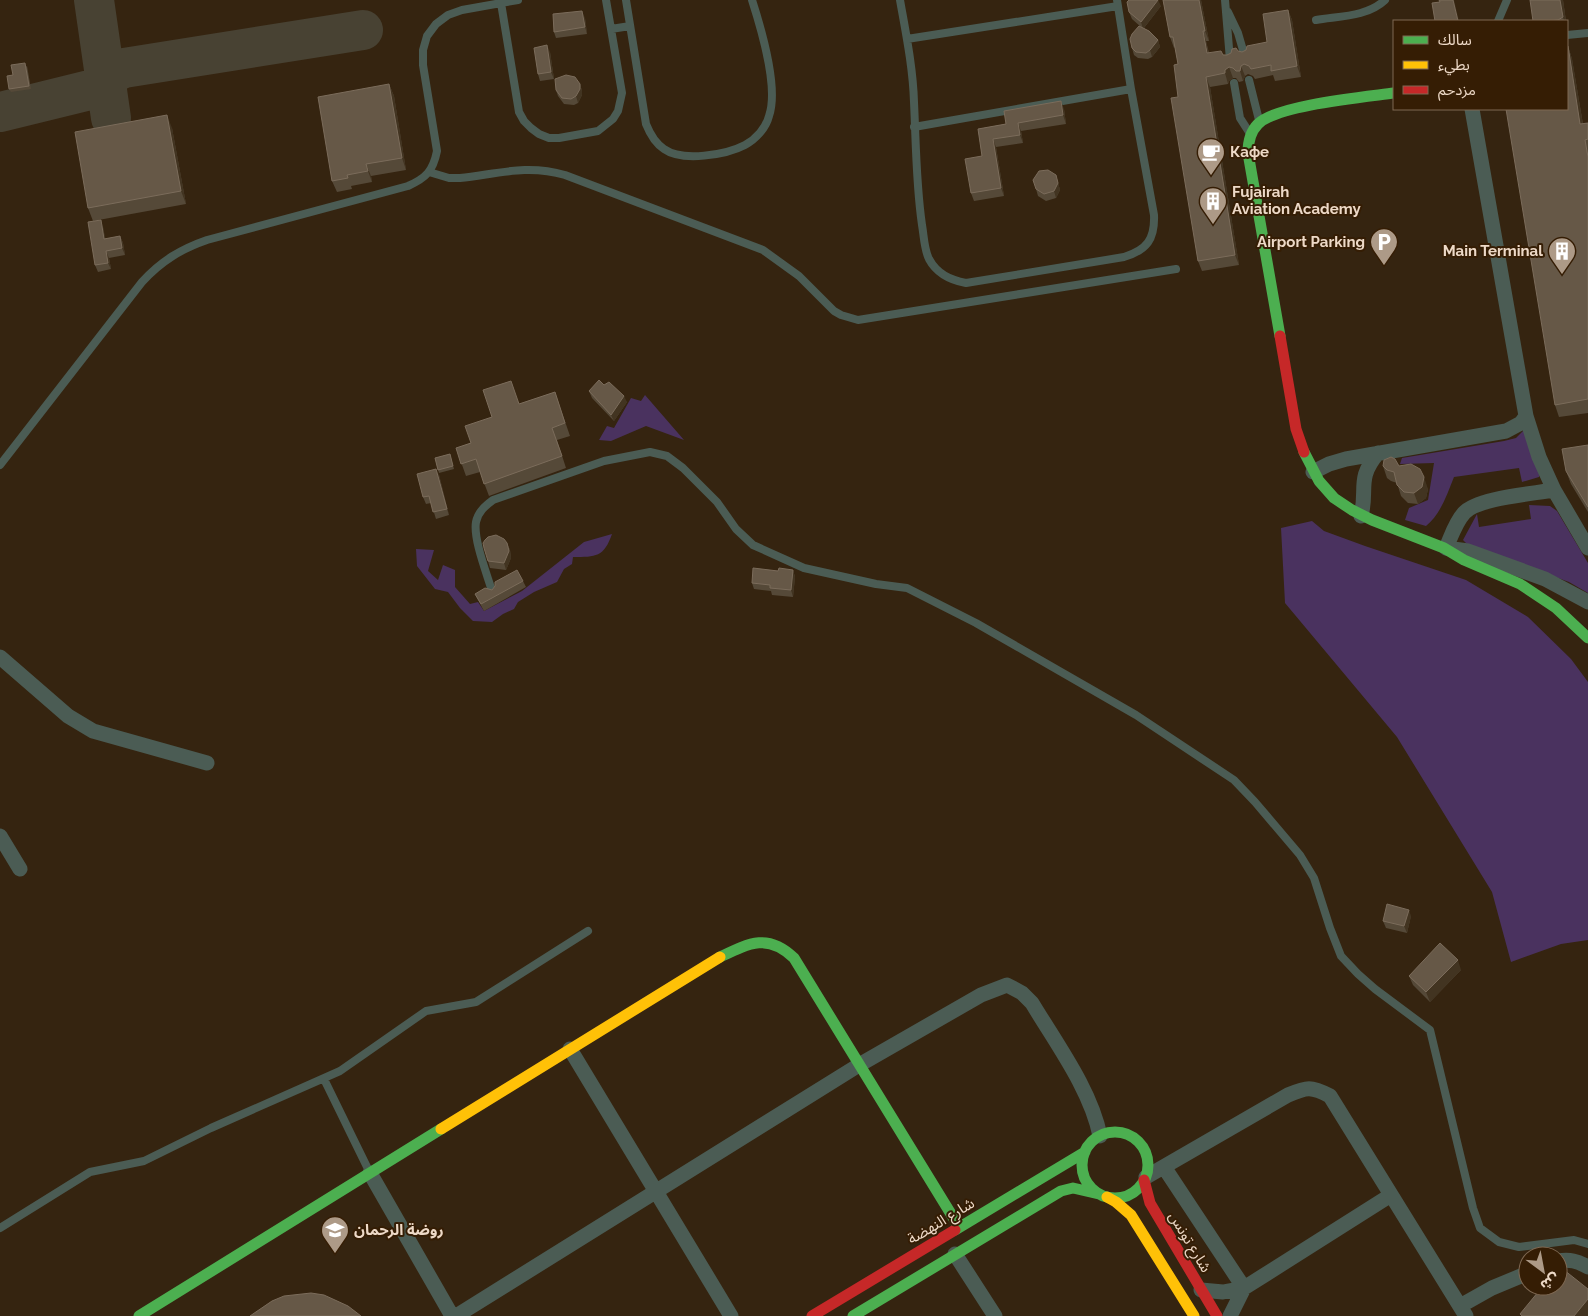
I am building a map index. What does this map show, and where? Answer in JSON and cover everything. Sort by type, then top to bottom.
[{"type":"street","points":[[1393,92],[1296,109],[1267,117],[1250,134],[1248,153],[1294,420],[1302,452],[1313,472],[1334,498],[1346,508],[1361,516],[1446,548],[1465,560],[1503,576],[1535,593],[1564,615],[1588,638]]},
{"type":"street","points":[[1472,110],[1526,416],[1539,457],[1554,490],[1588,548]]},
{"type":"street","points":[[1313,472],[1337,461],[1506,431],[1520,423],[1526,416]]},
{"type":"street","points":[[1361,516],[1364,476],[1367,468],[1378,453]]},
{"type":"street","points":[[1446,548],[1460,519],[1472,506],[1484,502],[1554,490]]},
{"type":"street","points":[[1446,548],[1468,551],[1545,579],[1588,602]]},
{"type":"street","points":[[0,657],[68,716],[94,731],[207,763]]},
{"type":"street","points":[[0,836],[20,869]]},
{"type":"street","points":[[139,1316],[719,958],[747,944],[766,941],[786,949],[794,958],[958,1227]]},
{"type":"street","points":[[456,1316],[859,1065],[981,995],[1006,985],[1022,993],[1032,1003],[1085,1093],[1097,1121],[1100,1136]]},
{"type":"street","points":[[570,1049],[731,1316]]},
{"type":"street","points":[[854,1316],[1060,1191],[1073,1188],[1116,1198],[1132,1193],[1145,1179],[1164,1167],[1288,1095],[1305,1088],[1316,1089],[1330,1096],[1463,1311],[1492,1288],[1518,1276]]},
{"type":"street","points":[[1145,1179],[1148,1162],[1146,1154],[1137,1141],[1123,1133],[1107,1133],[1088,1146],[1082,1160],[1083,1176],[1092,1190],[1116,1202],[1131,1215],[1194,1316]]},
{"type":"street","name":"شارع النهضة","points":[[812,1316],[1085,1152]]},
{"type":"street","points":[[1164,1167],[1244,1288]]},
{"type":"street","points":[[370,1173],[452,1316]]},
{"type":"street","name":"شارع تونس","points":[[1145,1179],[1150,1203],[1217,1316]]},
{"type":"street","points":[[1201,1290],[1223,1292],[1244,1288],[1391,1195]]},
{"type":"street","points":[[955,1254],[995,1316]]},
{"type":"street","points":[[1568,1260],[1588,1266]]},
{"type":"street","points":[[1230,1316],[1244,1288]]},
{"type":"lane","points":[[0,465],[142,282],[156,267],[171,256],[207,240],[408,186],[420,181],[435,162],[437,151],[423,65],[423,50],[427,36],[436,24],[462,10],[518,0]]},
{"type":"lane","points":[[502,3],[519,112],[524,121],[539,134],[549,138],[559,138],[598,131],[613,120],[618,111],[622,93],[606,0]]},
{"type":"lane","points":[[626,0],[646,124],[656,142],[664,149],[683,156],[694,157],[735,149],[756,138],[766,123],[772,107],[765,45],[752,0]]},
{"type":"lane","points":[[900,0],[913,83],[917,183],[926,247],[929,258],[935,268],[944,276],[954,281],[966,283],[1124,257],[1135,254],[1144,247],[1151,238],[1154,227],[1154,215],[1131,89],[1118,3],[907,39]]},
{"type":"lane","points":[[1225,0],[1230,60]]},
{"type":"lane","points":[[1316,20],[1362,13],[1379,6],[1385,0]]},
{"type":"lane","points":[[1498,20],[1507,0]]},
{"type":"lane","points":[[1227,10],[1238,33],[1244,57]]},
{"type":"lane","points":[[611,29],[630,26]]},
{"type":"lane","points":[[1568,35],[1588,33]]},
{"type":"lane","points":[[1249,80],[1260,122]]},
{"type":"lane","points":[[1234,83],[1240,118],[1250,134]]},
{"type":"lane","points":[[914,127],[1131,89]]},
{"type":"lane","points":[[429,172],[449,178],[460,178],[528,168],[553,171],[565,175],[763,250],[799,276],[834,311],[858,320],[1176,269]]},
{"type":"lane","points":[[492,591],[479,547],[476,522],[483,508],[492,500],[604,461],[650,452],[667,456],[683,468],[717,502],[736,529],[753,545],[804,568],[876,584],[907,588],[976,623],[1136,715],[1234,780],[1255,802],[1300,855],[1314,878],[1341,956],[1375,989],[1430,1030],[1473,1208],[1480,1228],[1499,1242],[1519,1246],[1574,1240],[1588,1244]]},
{"type":"lane","points":[[0,1228],[90,1172],[144,1161],[211,1128],[340,1071],[426,1011],[476,1002],[588,931]]},
{"type":"lane","points":[[324,1078],[370,1173]]},
{"type":"shaded area","points":[[645,395],[684,440],[646,426],[611,441],[599,440],[607,426],[614,428],[631,398],[641,401]]},
{"type":"shaded area","points":[[1524,430],[1541,471],[1539,477],[1522,482],[1519,468],[1454,477],[1440,510],[1426,526],[1405,520],[1409,508],[1428,500],[1434,463],[1400,464],[1402,458],[1504,441],[1516,438]]},
{"type":"shaded area","points":[[1529,505],[1550,506],[1557,511],[1588,563],[1588,593],[1569,582],[1468,545],[1463,540],[1477,514],[1479,527],[1531,519]]},
{"type":"shaded area","points":[[1312,521],[1324,531],[1466,580],[1528,617],[1571,659],[1588,682],[1588,940],[1561,944],[1511,962],[1492,892],[1397,737],[1285,603],[1281,528]]},
{"type":"shaded area","points":[[612,534],[606,547],[598,554],[588,557],[573,557],[572,564],[564,569],[557,582],[534,592],[518,602],[514,609],[492,622],[473,621],[448,592],[435,589],[417,566],[416,549],[434,550],[428,571],[438,580],[443,565],[455,570],[455,587],[470,604],[478,602],[484,611],[522,591],[584,542]]},
{"type":"building","points":[[1129,0],[1158,0],[1141,22],[1129,12],[1127,2]]},
{"type":"building","points":[[1163,0],[1199,0],[1207,53],[1221,51],[1223,55],[1231,53],[1232,49],[1236,48],[1242,52],[1246,50],[1247,46],[1267,42],[1263,14],[1288,10],[1297,66],[1271,71],[1271,65],[1251,69],[1244,64],[1241,66],[1240,71],[1229,67],[1225,70],[1225,73],[1206,77],[1235,255],[1198,261],[1171,98],[1178,97],[1174,65],[1178,64],[1173,37],[1170,37]]},
{"type":"building","points":[[1439,0],[1453,0],[1458,20],[1435,20],[1432,3],[1440,2]]},
{"type":"building","points":[[1530,0],[1560,0],[1563,17],[1558,20],[1533,20]]},
{"type":"building","points":[[582,11],[585,27],[554,32],[553,14]]},
{"type":"building","points":[[1139,26],[1149,31],[1158,40],[1146,53],[1136,52],[1132,48],[1130,39]]},
{"type":"building","points":[[547,45],[551,72],[538,74],[534,48]]},
{"type":"building","name":"Main Terminal","points":[[1568,46],[1580,124],[1588,123],[1588,139],[1585,140],[1588,157],[1588,399],[1555,405],[1506,110],[1568,110]]},
{"type":"building","points":[[25,63],[29,86],[9,89],[7,76],[13,75],[11,65]]},
{"type":"building","points":[[566,75],[575,77],[580,84],[580,89],[576,96],[571,99],[562,98],[556,90],[555,79]]},
{"type":"building","points":[[389,84],[402,158],[366,164],[368,171],[347,175],[348,178],[332,181],[318,97]]},
{"type":"building","points":[[1061,101],[1063,115],[1018,123],[1020,135],[993,139],[1001,188],[971,193],[965,159],[982,156],[978,129],[1006,124],[1004,111]]},
{"type":"building","points":[[167,115],[181,191],[88,208],[75,132]]},
{"type":"building","points":[[1048,170],[1056,175],[1058,183],[1054,191],[1044,194],[1036,189],[1033,180],[1039,171]]},
{"type":"building","points":[[101,220],[104,239],[120,236],[122,248],[106,251],[108,263],[95,265],[88,222]]},
{"type":"building","points":[[599,380],[604,385],[609,382],[624,396],[611,415],[589,391]]},
{"type":"building","points":[[511,381],[519,404],[555,392],[565,423],[552,428],[562,456],[484,484],[476,459],[461,464],[456,448],[471,443],[465,426],[492,417],[483,390]]},
{"type":"building","points":[[1588,445],[1588,507],[1566,471],[1562,449]]},
{"type":"building","points":[[450,454],[453,466],[438,470],[435,458]]},
{"type":"building","points":[[1391,457],[1395,459],[1399,466],[1411,464],[1420,469],[1424,477],[1422,487],[1414,493],[1404,492],[1397,485],[1394,472],[1387,470],[1383,466],[1384,460]]},
{"type":"building","points":[[436,469],[447,509],[433,512],[429,496],[423,497],[417,474]]},
{"type":"building","points":[[496,535],[507,543],[509,551],[504,563],[488,561],[484,548],[483,543],[485,540]]},
{"type":"building","points":[[753,568],[778,571],[779,568],[793,570],[791,590],[770,588],[770,585],[752,583]]},
{"type":"building","points":[[517,570],[523,581],[481,604],[475,594],[485,588],[492,590],[495,582]]},
{"type":"building","points":[[1387,904],[1409,910],[1404,926],[1383,921]]},
{"type":"building","points":[[1440,943],[1458,960],[1426,992],[1409,976]]},
{"type":"building","points":[[1568,1273],[1588,1289],[1588,1299],[1574,1316],[1522,1316],[1520,1314],[1535,1296],[1568,1296]]},
{"type":"building","points":[[311,1293],[324,1295],[348,1306],[361,1316],[250,1316],[272,1301],[284,1296]]},
{"type":"taxiway","points":[[94,0],[111,118]]},
{"type":"taxiway","points":[[0,112],[106,86],[112,73],[124,68],[363,30]]},
{"type":"traffic: fast","points":[[1280,336],[1248,153],[1251,134],[1255,127],[1268,117],[1283,112],[1322,103],[1393,93]]},
{"type":"traffic: fast","points":[[1304,452],[1319,481],[1334,498],[1352,510],[1372,520],[1444,548],[1464,560],[1520,584],[1556,608],[1588,638]]},
{"type":"traffic: fast","points":[[720,957],[749,945],[767,943],[776,945],[794,958],[959,1227]]},
{"type":"traffic: fast","points":[[139,1316],[441,1129]]},
{"type":"traffic: fast","points":[[1115,1132],[1128,1135],[1138,1142],[1145,1152],[1148,1165],[1145,1178],[1138,1188],[1128,1195],[1115,1198],[1102,1195],[1092,1188],[1085,1178],[1082,1165],[1085,1152],[1092,1142],[1102,1135],[1115,1132]]},
{"type":"traffic: fast","points":[[955,1230],[1085,1152]]},
{"type":"traffic: fast","points":[[853,1316],[1061,1191],[1073,1188],[1099,1194]]},
{"type":"traffic: slow","points":[[441,1129],[720,957]]},
{"type":"traffic: slow","points":[[1107,1197],[1131,1215],[1194,1316]]},
{"type":"traffic: jam","points":[[1280,336],[1296,429],[1304,452]]},
{"type":"traffic: jam","points":[[1144,1180],[1150,1203],[1217,1316]]},
{"type":"traffic: jam","points":[[812,1316],[955,1230]]},
{"type":"place","name":"Кафе","points":[[1211,176]]},
{"type":"place","name":"Fujairah Aviation Academy","points":[[1213,225]]},
{"type":"place","name":"Airport Parking","points":[[1384,266]]},
{"type":"place","name":"Main Terminal","points":[[1562,275]]},
{"type":"place","name":"روضة الرحمان","points":[[335,1254]]}]
